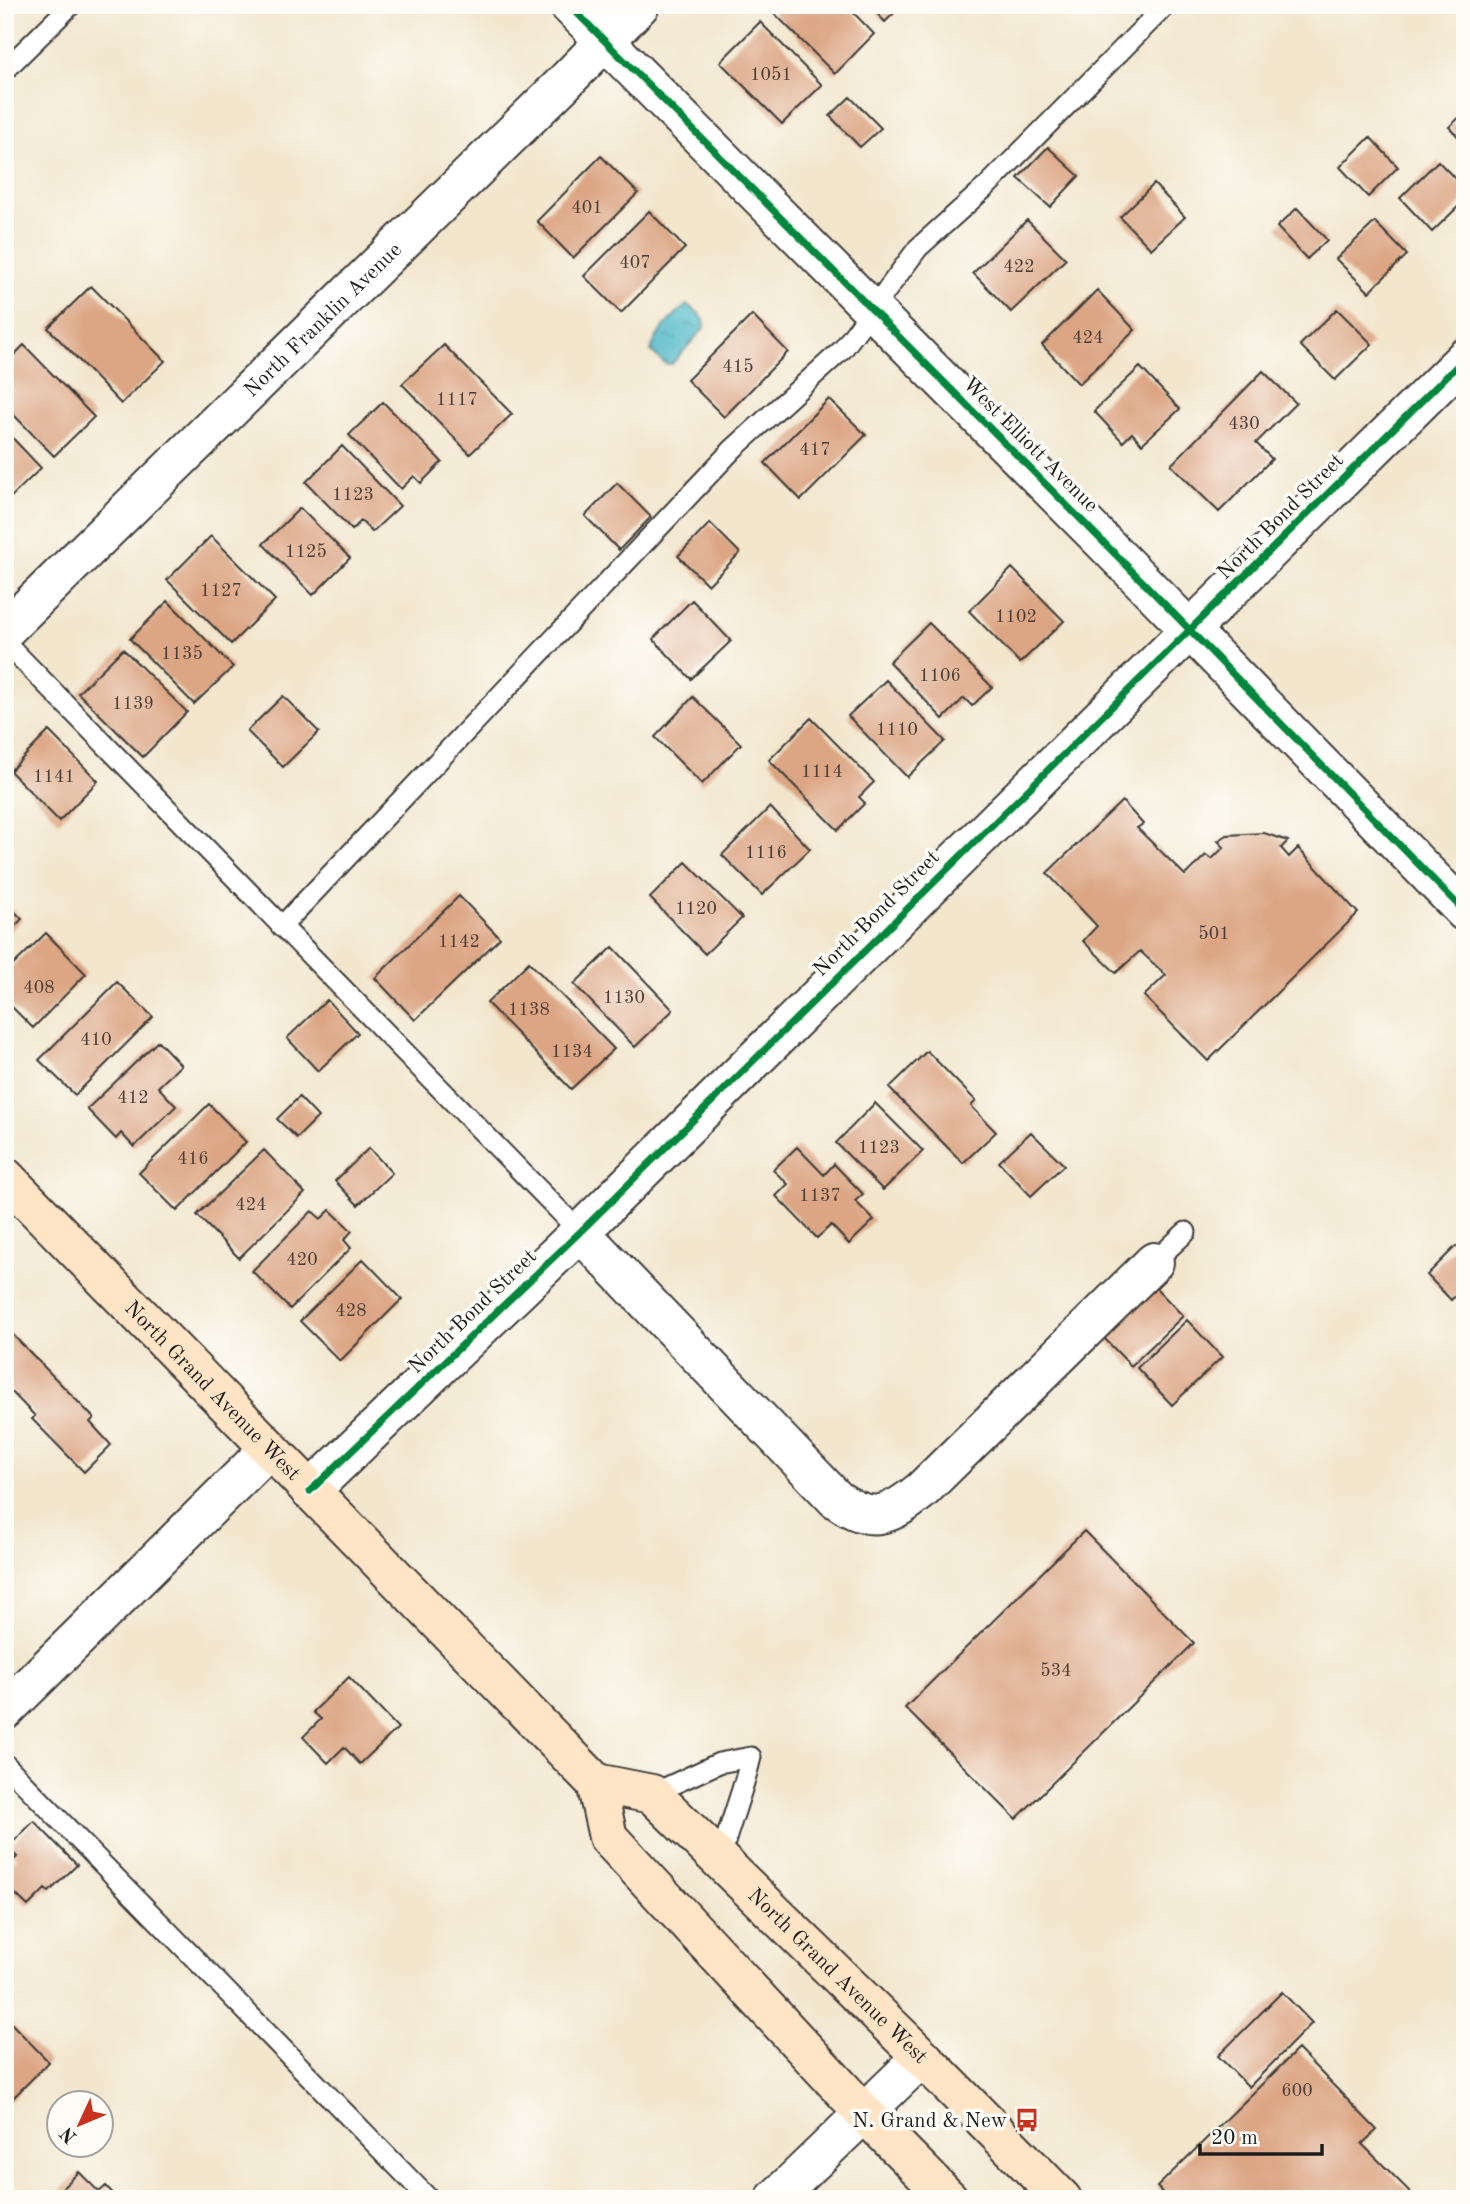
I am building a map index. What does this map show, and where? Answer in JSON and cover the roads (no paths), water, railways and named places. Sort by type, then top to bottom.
[{"type":"main road","name":"North Grand Avenue West","points":[[5,1177],[596,1783]]},
{"type":"main road","points":[[652,1794],[596,1783],[608,1838],[864,2113],[949,2199]]},
{"type":"main road","name":"North Grand Avenue West","points":[[652,1794],[922,2057],[1062,2199]]},
{"type":"street","name":"West Elliott Avenue","points":[[569,5],[1465,912]]},
{"type":"street","name":"North Franklin Avenue","points":[[5,630],[640,5]]},
{"type":"street","name":"North Bond Street","points":[[310,1491],[580,1232],[1465,358]]},
{"type":"street","points":[[580,1232],[835,1499],[852,1511],[870,1516],[886,1514],[902,1506],[922,1490],[1154,1262]]},
{"type":"street","points":[[5,1710],[269,1449]]},
{"type":"street","points":[[775,2199],[922,2057]]},
{"type":"lane","points":[[5,70],[71,5]]},
{"type":"lane","points":[[281,928],[723,459],[843,349],[918,248],[988,185],[1166,5]]},
{"type":"lane","points":[[5,642],[580,1232]]},
{"type":"lane","points":[[1154,1262],[1186,1232]]},
{"type":"lane","points":[[652,1794],[719,1763],[751,1757],[744,1789],[720,1860]]},
{"type":"lane","points":[[5,1764],[429,2199]]},
{"type":"water","points":[[687,305],[702,317],[705,327],[672,364],[665,364],[651,351],[653,345],[665,325]]},
{"type":"place","name":"N. Grand & New","points":[[1027,2120]]}]
